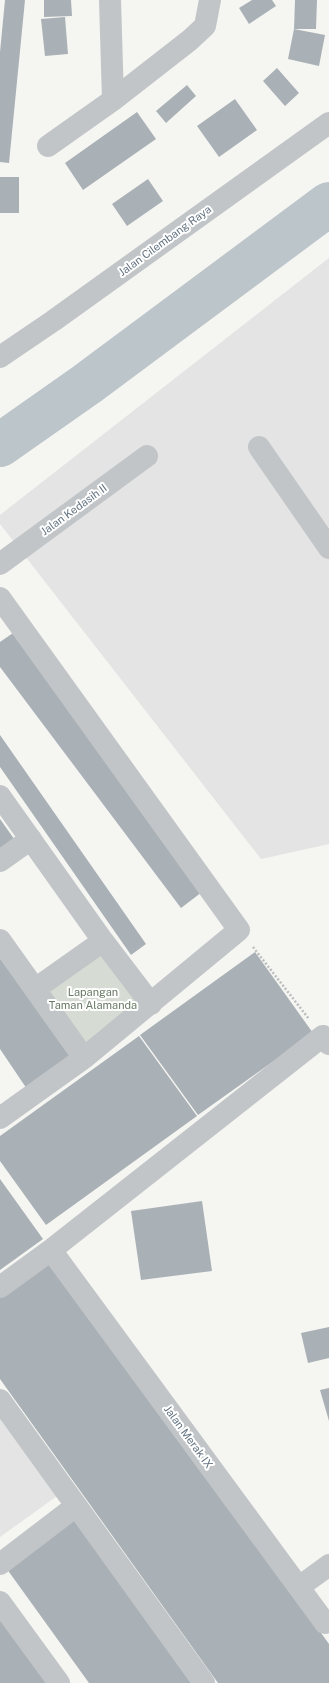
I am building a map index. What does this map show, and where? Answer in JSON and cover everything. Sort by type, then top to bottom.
[{"type":"street","points":[[110,0],[113,100]]},
{"type":"street","points":[[48,146],[113,100],[190,40],[205,26],[210,0]]},
{"type":"street","name":"Jalan Cilembang Raya","points":[[0,357],[54,321],[329,123]]},
{"type":"street","points":[[259,447],[329,548]]},
{"type":"street","name":"Jalan Kedasih II","points":[[0,564],[147,456]]},
{"type":"street","points":[[0,598],[239,930],[84,1058],[0,1118]]},
{"type":"street","points":[[0,796],[103,941],[150,1004]]},
{"type":"street","points":[[0,861],[31,839]]},
{"type":"street","points":[[0,940],[84,1058]]},
{"type":"street","points":[[35,989],[103,941]]},
{"type":"street","points":[[0,1287],[51,1250],[326,1040]]},
{"type":"street","name":"Jalan Merak IX","points":[[51,1250],[325,1623]]},
{"type":"street","points":[[0,1400],[204,1683]]},
{"type":"street","points":[[0,1564],[76,1506]]},
{"type":"street","points":[[299,1587],[329,1566]]},
{"type":"street","points":[[0,1602],[58,1683]]},
{"type":"path","points":[[239,930],[326,1040]]},
{"type":"shaded area","points":[[329,258],[329,844],[261,859],[0,524],[0,515]]},
{"type":"shaded area","points":[[0,1415],[57,1496],[0,1537]]},
{"type":"green space","name":"Lapangan Taman Alamanda","points":[[102,947],[144,1009],[85,1053],[42,990]]},
{"type":"building","points":[[5,0],[25,0],[9,163],[0,162],[0,52]]},
{"type":"building","points":[[44,0],[71,0],[72,16],[44,17]]},
{"type":"building","points":[[252,0],[272,0],[276,6],[249,24],[239,8]]},
{"type":"building","points":[[295,0],[317,0],[316,29],[294,29]]},
{"type":"building","points":[[65,17],[68,54],[45,56],[41,19]]},
{"type":"building","points":[[294,29],[325,35],[319,66],[288,59]]},
{"type":"building","points":[[277,68],[299,93],[285,106],[263,81]]},
{"type":"building","points":[[187,85],[196,96],[166,123],[156,111]]},
{"type":"building","points":[[235,99],[257,130],[219,157],[197,126]]},
{"type":"building","points":[[137,112],[156,139],[83,190],[65,163]]},
{"type":"building","points":[[0,177],[19,177],[19,213],[0,213]]},
{"type":"building","points":[[148,179],[163,201],[127,226],[112,204]]},
{"type":"building","points":[[13,633],[206,889],[181,908],[0,667],[0,642]]},
{"type":"building","points":[[0,735],[146,944],[131,955],[0,767]]},
{"type":"building","points":[[0,819],[17,843],[0,854]]},
{"type":"building","points":[[0,949],[78,1059],[29,1092],[0,1049]]},
{"type":"building","points":[[255,952],[313,1033],[198,1115],[140,1035]]},
{"type":"building","points":[[139,1036],[197,1116],[46,1225],[0,1161],[0,1136]]},
{"type":"building","points":[[0,1179],[43,1239],[0,1270]]},
{"type":"building","points":[[202,1201],[212,1271],[141,1280],[131,1211]]},
{"type":"building","points":[[51,1258],[329,1644],[329,1683],[218,1683],[0,1379],[0,1295]]},
{"type":"building","points":[[329,1327],[329,1358],[308,1363],[301,1333]]},
{"type":"building","points":[[329,1388],[329,1421],[320,1390]]},
{"type":"building","points":[[75,1514],[197,1683],[89,1683],[4,1565]]},
{"type":"building","points":[[0,1614],[49,1683],[0,1683]]},
{"type":"waterway","points":[[0,445],[87,384],[329,204]]}]
